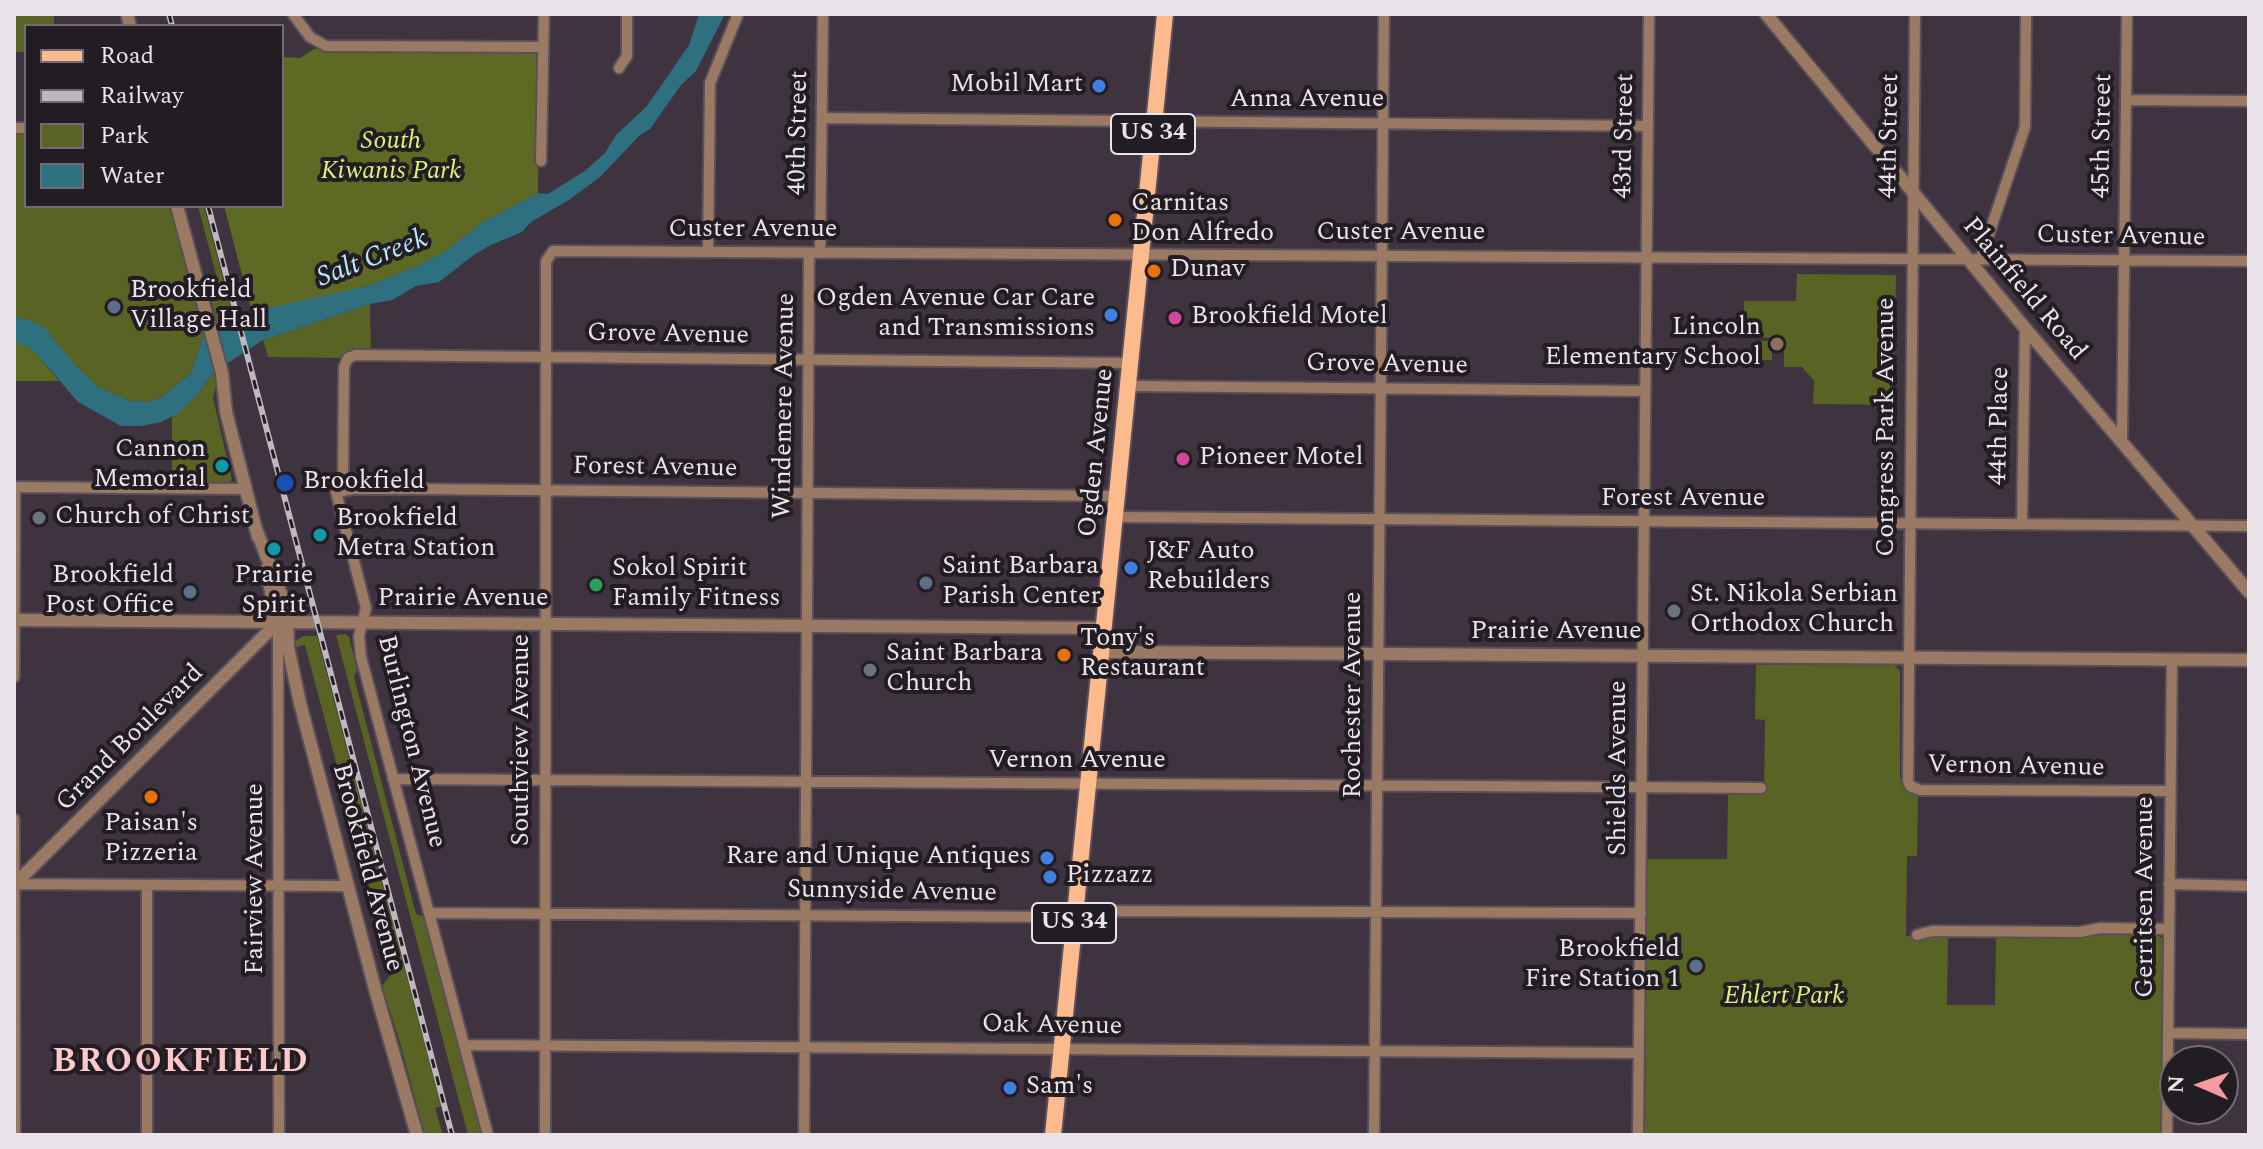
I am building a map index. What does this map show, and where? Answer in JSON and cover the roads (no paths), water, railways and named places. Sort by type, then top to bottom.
[{"type":"main road","name":"Ogden Avenue","points":[[1053,1135],[1165,14]]},
{"type":"street","points":[[293,14],[310,37],[326,46],[543,47]]},
{"type":"street","points":[[541,161],[544,14]]},
{"type":"street","points":[[619,68],[627,56],[627,14]]},
{"type":"street","points":[[708,252],[710,83],[738,14]]},
{"type":"street","name":"40th Street","points":[[815,254],[822,118],[823,14]]},
{"type":"street","name":"Rochester Avenue","points":[[1374,1135],[1384,14]]},
{"type":"street","name":"43rd Street","points":[[1646,258],[1649,14]]},
{"type":"street","name":"Plainfield Road","points":[[1766,14],[1913,191],[1975,258],[2025,328],[2249,592]]},
{"type":"street","name":"44th Street","points":[[1911,259],[1915,14]]},
{"type":"street","points":[[1975,258],[2025,127],[2026,14]]},
{"type":"street","name":"45th Street","points":[[2125,259],[2127,14]]},
{"type":"street","points":[[2126,100],[2249,101]]},
{"type":"street","name":"Anna Avenue","points":[[822,118],[1648,126]]},
{"type":"street","name":"Brookfield Avenue","points":[[178,208],[222,373],[226,412],[245,489],[288,619],[288,647],[297,689],[375,989],[417,1135]]},
{"type":"street","name":"Custer Avenue","points":[[553,251],[2249,261]]},
{"type":"street","name":"Southview Avenue","points":[[545,1135],[546,261],[553,251]]},
{"type":"street","name":"Windemere Avenue","points":[[804,1135],[808,360],[815,254]]},
{"type":"street","name":"Shields Avenue","points":[[1638,1135],[1646,258]]},
{"type":"street","name":"Congress Park Avenue","points":[[1910,786],[1907,775],[1911,259]]},
{"type":"street","points":[[2122,442],[2125,259]]},
{"type":"street","name":"44th Place","points":[[2022,524],[2025,328]]},
{"type":"street","name":"Grove Avenue","points":[[348,358],[356,355],[1132,363]]},
{"type":"street","name":"Burlington Avenue","points":[[348,358],[344,367],[343,477],[336,492],[366,608],[359,636],[361,657],[488,1135]]},
{"type":"street","name":"Grove Avenue","points":[[1130,386],[1644,391]]},
{"type":"street","points":[[14,677],[14,487],[245,489]]},
{"type":"street","name":"Forest Avenue","points":[[336,492],[354,489],[1118,496]]},
{"type":"street","name":"Forest Avenue","points":[[1116,517],[2249,526]]},
{"type":"street","name":"Prairie Avenue","points":[[14,620],[288,619],[1104,628]]},
{"type":"street","name":"Grand Boulevard","points":[[14,885],[288,619]]},
{"type":"street","name":"Fairview Avenue","points":[[279,1135],[280,885],[288,619]]},
{"type":"street","name":"Prairie Avenue","points":[[1102,652],[2249,660]]},
{"type":"street","name":"Gerritsen Avenue","points":[[2167,1135],[2172,660]]},
{"type":"street","name":"Vernon Avenue","points":[[393,779],[1761,788]]},
{"type":"street","name":"Vernon Avenue","points":[[1910,786],[1920,790],[2170,791]]},
{"type":"street","points":[[14,819],[15,1135]]},
{"type":"street","points":[[2169,884],[2249,886]]},
{"type":"street","points":[[14,885],[348,886]]},
{"type":"street","points":[[147,885],[147,1135]]},
{"type":"street","name":"Sunnyside Avenue","points":[[429,913],[1061,917],[1090,911],[1641,913]]},
{"type":"street","points":[[1917,935],[1932,931],[2168,929]]},
{"type":"street","points":[[2168,1033],[2249,1034]]},
{"type":"street","name":"Oak Avenue","points":[[464,1045],[1639,1053]]},
{"type":"water","name":"Salt Creek","points":[[699,14],[725,14],[696,71],[681,85],[650,129],[640,135],[600,177],[531,222],[522,232],[475,254],[439,282],[416,286],[392,300],[370,304],[263,340],[214,372],[197,395],[177,414],[161,422],[121,426],[78,402],[33,350],[14,341],[14,317],[28,320],[44,327],[73,363],[98,387],[131,401],[149,402],[162,397],[191,373],[204,335],[219,331],[223,322],[233,316],[367,286],[417,266],[446,251],[481,223],[538,193],[548,194],[586,170],[605,153],[616,135],[646,107],[689,45]]},
{"type":"railway","points":[[169,14],[172,24]]},
{"type":"railway","points":[[209,208],[452,1135]]},
{"type":"place","name":"Mobil Mart","points":[[1099,86]]},
{"type":"place","name":"Carnitas Don Alfredo","points":[[1115,220]]},
{"type":"place","name":"Dunav","points":[[1154,271]]},
{"type":"place","name":"Brookfield Village Hall","points":[[114,307]]},
{"type":"place","name":"Ogden Avenue Car Care and Transmissions","points":[[1111,315]]},
{"type":"place","name":"Brookfield Motel","points":[[1175,318]]},
{"type":"place","name":"Lincoln Elementary School","points":[[1777,344]]},
{"type":"place","name":"Pioneer Motel","points":[[1183,459]]},
{"type":"place","name":"Cannon Memorial","points":[[222,466]]},
{"type":"place","name":"Brookfield","points":[[285,483]]},
{"type":"place","name":"Church of Christ","points":[[39,518]]},
{"type":"place","name":"Brookfield Metra Station","points":[[320,535]]},
{"type":"place","name":"Prairie Spirit","points":[[274,549]]},
{"type":"place","name":"J&F Auto Rebuilders","points":[[1131,568]]},
{"type":"place","name":"Saint Barbara Parish Center","points":[[926,583]]},
{"type":"place","name":"Sokol Spirit Family Fitness","points":[[596,585]]},
{"type":"place","name":"Brookfield Post Office","points":[[190,592]]},
{"type":"place","name":"St. Nikola Serbian Orthodox Church","points":[[1674,611]]},
{"type":"place","name":"Tony's Restaurant","points":[[1064,655]]},
{"type":"place","name":"Saint Barbara Church","points":[[870,670]]},
{"type":"place","name":"Paisan's Pizzeria","points":[[151,797]]},
{"type":"place","name":"Rare and Unique Antiques","points":[[1047,858]]},
{"type":"place","name":"Pizzazz","points":[[1050,877]]},
{"type":"place","name":"Brookfield Fire Station 1","points":[[1696,966]]},
{"type":"place","name":"Sam's","points":[[1010,1088]]},
{"type":"district","name":"BROOKFIELD","points":[[181,1064]]},
{"type":"park label","name":"South Kiwanis Park","points":[[391,158]]},
{"type":"park label","name":"Ehlert Park","points":[[1784,998]]}]
